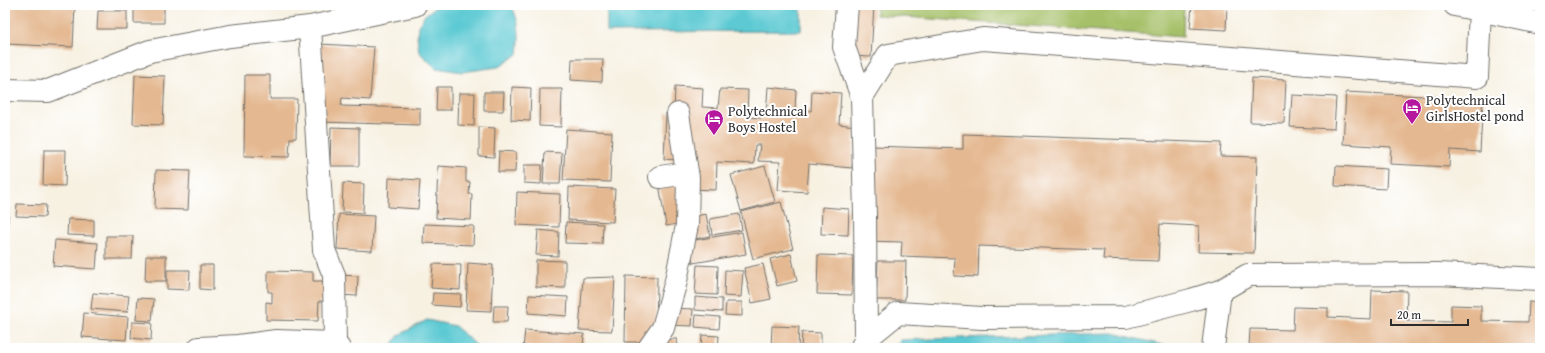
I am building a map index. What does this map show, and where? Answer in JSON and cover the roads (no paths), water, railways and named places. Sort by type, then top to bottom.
[{"type":"street","points":[[5,90],[48,91],[150,51],[230,36],[310,27],[415,5]]},
{"type":"street","points":[[847,5],[844,47],[862,97],[865,214],[864,344]]},
{"type":"street","points":[[1456,5],[1540,23]]},
{"type":"street","points":[[862,97],[888,55],[983,40],[1477,77],[1480,10]]},
{"type":"street","points":[[199,348],[238,346],[276,341],[337,345],[334,275],[324,250],[310,27]]},
{"type":"street","points":[[648,348],[663,328],[676,281],[687,225],[687,173],[678,114]]},
{"type":"street","points":[[660,177],[687,173]]},
{"type":"street","points":[[864,344],[898,313],[982,318],[1126,317],[1220,291],[1248,275],[1438,274],[1540,279]]},
{"type":"street","points":[[1213,348],[1220,291]]},
{"type":"water","points":[[438,5],[511,5],[519,29],[518,54],[498,67],[462,72],[436,68],[419,52],[417,36],[418,26],[425,15]]},
{"type":"water","points":[[607,5],[801,5],[801,31],[607,32]]},
{"type":"water","points":[[427,320],[455,326],[476,345],[476,348],[390,348],[399,335]]},
{"type":"water","points":[[1113,333],[1175,348],[893,348],[901,340]]},
{"type":"place","name":"Polytechnical GirlsHostel pond","points":[[1412,125]]},
{"type":"place","name":"Polytechnical Boys Hostel","points":[[714,136]]}]
